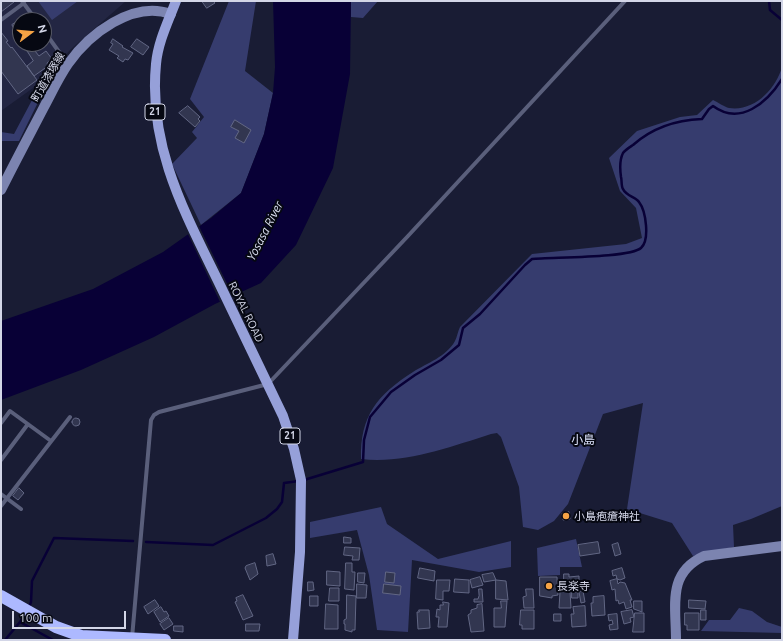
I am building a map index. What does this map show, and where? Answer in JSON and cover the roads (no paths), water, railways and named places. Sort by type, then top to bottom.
[{"type":"highway","points":[[1,596],[68,633],[97,638],[166,640]]},
{"type":"main road","name":"ROYAL ROAD","points":[[176,1],[160,44],[156,62],[155,110],[163,154],[170,177],[189,221],[283,416],[294,449],[301,480],[300,552],[293,640]]},
{"type":"street","name":"町道漆塚線","points":[[1,190],[68,64],[80,49],[110,22],[124,15],[151,7],[161,8],[171,14]]},
{"type":"street","points":[[676,640],[675,593],[677,580],[684,569],[693,560],[704,556],[782,546]]},
{"type":"lane","points":[[132,640],[151,420],[154,414],[268,384],[625,1]]},
{"type":"lane","points":[[1,20],[23,2],[30,12]]},
{"type":"lane","points":[[52,42],[68,64]]},
{"type":"lane","points":[[1,423],[10,411],[51,441]]},
{"type":"lane","points":[[1,506],[70,417]]},
{"type":"lane","points":[[1,460],[28,424]]},
{"type":"lane","points":[[1,494],[21,509]]},
{"type":"water","name":"Yosasa River","points":[[273,1],[351,1],[350,74],[333,168],[296,245],[261,283],[215,304],[154,337],[81,370],[1,400],[1,321],[93,289],[163,252],[211,218],[241,193],[264,134],[273,93],[275,67]]},
{"type":"waterway","points":[[769,1],[770,10],[782,20]]},
{"type":"waterway","points":[[304,480],[363,462],[364,440],[370,417],[391,392],[415,375],[441,360],[459,345],[463,328],[480,314],[532,259],[622,254],[641,248],[644,244],[646,232],[644,212],[638,200],[626,193],[622,186],[620,171],[621,161],[622,155],[626,150],[648,134],[665,126],[683,121],[702,119],[713,106],[723,112],[733,114],[743,113],[752,109],[769,96],[782,79]]},
{"type":"waterway","points":[[146,542],[213,545],[266,518],[277,509],[282,502],[284,483],[299,481]]},
{"type":"waterway","points":[[29,607],[31,602],[32,581],[54,538],[133,541]]},
{"type":"waterway","points":[[5,640],[20,622],[25,613]]},
{"type":"waterway","points":[[20,622],[53,640]]},
{"type":"place","name":"小島疱瘡神社","points":[[566,516]]},
{"type":"place","name":"長楽寺","points":[[549,586]]},
{"type":"district","name":"小島","points":[[583,440]]}]
